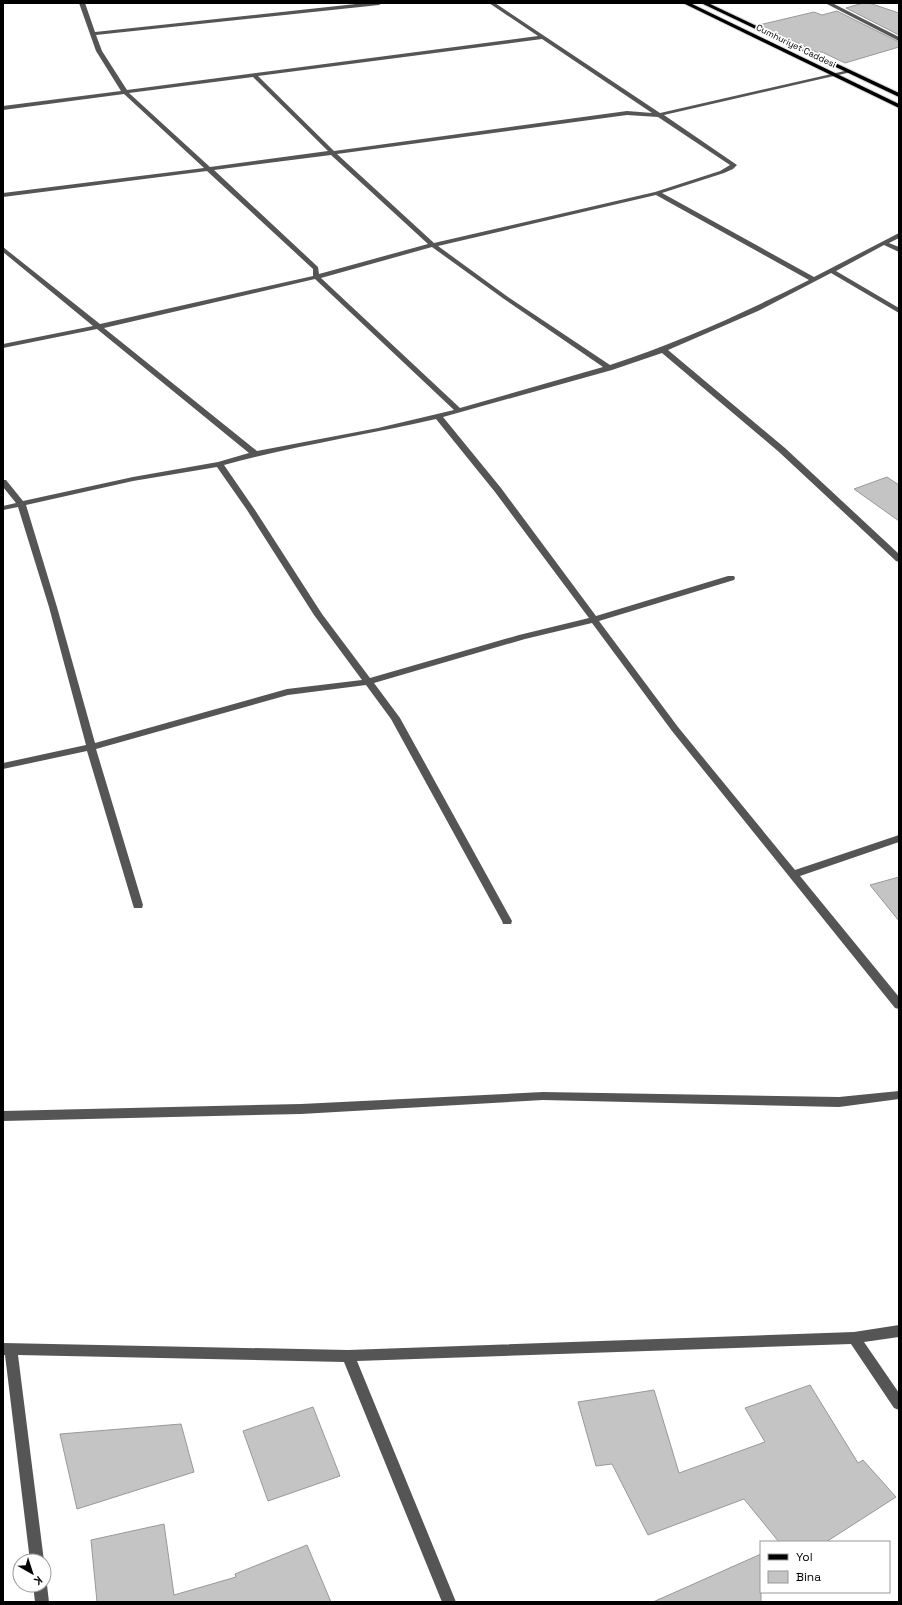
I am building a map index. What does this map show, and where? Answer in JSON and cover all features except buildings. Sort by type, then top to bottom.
[{"type":"main road","name":"Cumhuriyet Caddesi","points":[[686,3],[899,106]]},
{"type":"main road","name":"Cumhuriyet Caddesi","points":[[704,3],[899,96]]},
{"type":"street","points":[[82,3],[99,51],[124,92],[210,169],[316,268],[316,277],[459,411]]},
{"type":"street","points":[[93,34],[379,3]]},
{"type":"street","points":[[3,346],[97,327],[316,277],[433,245],[657,193],[732,168],[734,165],[658,115],[590,67],[492,3]]},
{"type":"street","points":[[828,3],[899,40]]},
{"type":"street","points":[[3,108],[254,74],[507,43],[542,37]]},
{"type":"street","points":[[3,195],[527,128],[627,113],[658,115],[847,71]]},
{"type":"street","points":[[254,74],[332,152],[433,245],[506,298],[609,368]]},
{"type":"street","points":[[657,193],[813,279]]},
{"type":"street","points":[[3,508],[133,479],[219,464],[254,454],[378,430],[459,411],[609,368],[663,350],[756,310],[899,235]]},
{"type":"street","points":[[885,242],[899,250]]},
{"type":"street","points":[[3,249],[254,454]]},
{"type":"street","points":[[832,271],[899,311]]},
{"type":"street","points":[[663,350],[782,450],[899,559]]},
{"type":"street","points":[[438,416],[498,490],[674,729],[899,1006]]},
{"type":"street","points":[[219,464],[251,510],[318,615],[395,718],[507,921]]},
{"type":"street","points":[[3,482],[21,504],[54,607],[91,747],[138,904]]},
{"type":"street","points":[[3,766],[91,747],[287,692],[367,682],[522,637],[593,620],[731,578]]},
{"type":"street","points":[[792,874],[899,838]]},
{"type":"street","points":[[3,1116],[301,1109],[543,1096],[840,1102],[899,1095]]},
{"type":"street","points":[[36,1553],[7,1349],[348,1356],[854,1338],[899,1331]]},
{"type":"street","points":[[854,1338],[899,1404]]},
{"type":"street","points":[[348,1356],[448,1602]]}]
